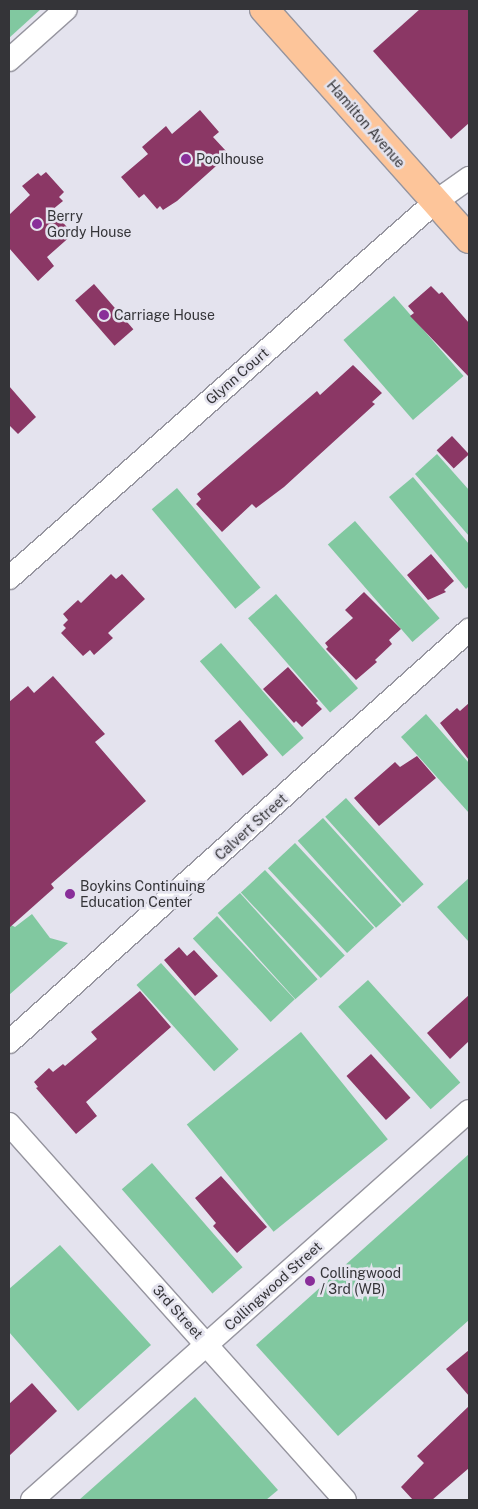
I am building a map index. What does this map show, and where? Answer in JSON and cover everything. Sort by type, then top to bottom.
[{"type":"main road","name":"Hamilton Avenue","points":[[264,9],[469,239]]},
{"type":"street","points":[[9,60],[66,9]]},
{"type":"street","name":"Glynn Court","points":[[9,578],[435,202],[469,178]]},
{"type":"street","name":"Calvert Street","points":[[9,1042],[469,630]]},
{"type":"street","name":"Collingwood Street","points":[[32,1500],[469,1111]]},
{"type":"street","name":"3rd Street","points":[[9,1124],[345,1500]]},
{"type":"green space","points":[[9,9],[41,9],[9,38]]},
{"type":"green space","points":[[394,296],[464,376],[413,420],[343,340]]},
{"type":"green space","points":[[437,454],[469,490],[469,536],[415,474]]},
{"type":"green space","points":[[413,477],[469,544],[469,586],[466,589],[389,497]]},
{"type":"green space","points":[[177,488],[261,588],[235,609],[152,509]]},
{"type":"green space","points":[[355,521],[440,618],[412,642],[328,545]]},
{"type":"green space","points":[[276,594],[358,688],[330,713],[248,618]]},
{"type":"green space","points":[[221,643],[304,738],[283,756],[200,661]]},
{"type":"green space","points":[[426,714],[469,763],[469,813],[401,737]]},
{"type":"green space","points":[[346,798],[424,884],[403,903],[325,817]]},
{"type":"green space","points":[[323,818],[401,905],[376,928],[298,841]]},
{"type":"green space","points":[[295,843],[374,928],[347,953],[268,868]]},
{"type":"green space","points":[[265,870],[345,956],[321,978],[241,893]]},
{"type":"green space","points":[[469,878],[469,942],[437,907]]},
{"type":"green space","points":[[240,893],[318,979],[295,999],[218,913]]},
{"type":"green space","points":[[32,914],[50,938],[68,943],[9,995],[9,924],[15,927]]},
{"type":"green space","points":[[217,916],[295,999],[271,1022],[193,939]]},
{"type":"green space","points":[[161,963],[239,1049],[214,1071],[136,985]]},
{"type":"green space","points":[[368,980],[460,1083],[431,1109],[338,1007]]},
{"type":"green space","points":[[301,1032],[388,1139],[274,1232],[187,1125]]},
{"type":"green space","points":[[469,1154],[469,1320],[338,1436],[256,1345]]},
{"type":"green space","points":[[152,1163],[243,1267],[212,1293],[122,1189]]},
{"type":"green space","points":[[60,1245],[151,1345],[78,1411],[9,1332],[9,1289]]},
{"type":"green space","points":[[195,1397],[278,1490],[266,1500],[79,1500]]},
{"type":"building","points":[[420,9],[469,9],[469,123],[451,139],[373,51]]},
{"type":"building","name":"Poolhouse","points":[[200,110],[219,132],[213,137],[226,151],[222,154],[225,158],[177,201],[163,210],[160,206],[157,209],[144,194],[139,198],[121,177],[148,154],[142,147],[166,126],[172,134]]},
{"type":"building","name":"Berry Gordy House","points":[[46,172],[64,192],[59,197],[63,201],[52,210],[73,234],[47,257],[54,266],[38,281],[9,248],[9,215],[30,195],[22,186],[38,173],[41,176]]},
{"type":"building","name":"Carriage House","points":[[94,284],[133,329],[114,346],[75,300]]},
{"type":"building","points":[[431,286],[439,294],[442,292],[469,323],[469,377],[410,316],[414,313],[408,306]]},
{"type":"building","points":[[353,365],[382,393],[372,402],[375,404],[284,487],[256,508],[252,504],[222,532],[196,504],[201,499],[197,494],[317,391],[320,395]]},
{"type":"building","points":[[9,386],[36,417],[18,434],[9,425]]},
{"type":"building","points":[[452,436],[469,454],[454,469],[437,450]]},
{"type":"building","points":[[431,554],[454,581],[444,590],[446,592],[428,600],[407,575]]},
{"type":"building","points":[[111,574],[116,579],[122,574],[145,599],[108,633],[113,638],[94,655],[90,650],[83,656],[61,633],[66,628],[63,625],[68,620],[63,614],[78,600],[81,603]]},
{"type":"building","points":[[364,592],[401,629],[389,640],[392,644],[375,660],[377,662],[356,680],[326,649],[328,647],[325,643],[353,618],[345,610]]},
{"type":"building","points":[[288,667],[318,701],[316,703],[322,709],[302,727],[296,721],[294,723],[263,689]]},
{"type":"building","points":[[53,676],[105,734],[95,742],[146,801],[51,884],[54,888],[9,928],[9,702],[28,686],[34,693]]},
{"type":"building","points":[[469,703],[469,760],[440,723],[457,708],[460,711]]},
{"type":"building","points":[[240,720],[268,755],[243,776],[214,741]]},
{"type":"building","points":[[417,756],[436,778],[379,826],[354,798],[395,762],[400,767]]},
{"type":"building","points":[[179,947],[187,956],[194,950],[218,976],[195,996],[164,960]]},
{"type":"building","points":[[140,991],[171,1027],[86,1102],[97,1116],[76,1134],[36,1088],[38,1087],[34,1082],[49,1068],[53,1072],[63,1064],[65,1066],[97,1039],[91,1032]]},
{"type":"building","points":[[469,995],[469,1041],[450,1059],[427,1033]]},
{"type":"building","points":[[371,1054],[410,1098],[386,1120],[346,1076]]},
{"type":"building","points":[[221,1176],[267,1227],[237,1253],[213,1226],[216,1223],[195,1198]]},
{"type":"building","points":[[469,1350],[469,1396],[446,1369]]},
{"type":"building","points":[[32,1383],[57,1411],[9,1456],[9,1404]]},
{"type":"building","points":[[469,1406],[469,1468],[432,1500],[413,1500],[401,1487],[424,1463],[417,1456]]},
{"type":"place","name":"Poolhouse","points":[[186,159]]},
{"type":"place","name":"Berry Gordy House","points":[[37,224]]},
{"type":"place","name":"Carriage House","points":[[104,315]]},
{"type":"place","name":"Boykins Continuing Education Center","points":[[70,894]]},
{"type":"place","name":"Collingwood / 3rd (WB)","points":[[310,1281]]}]
